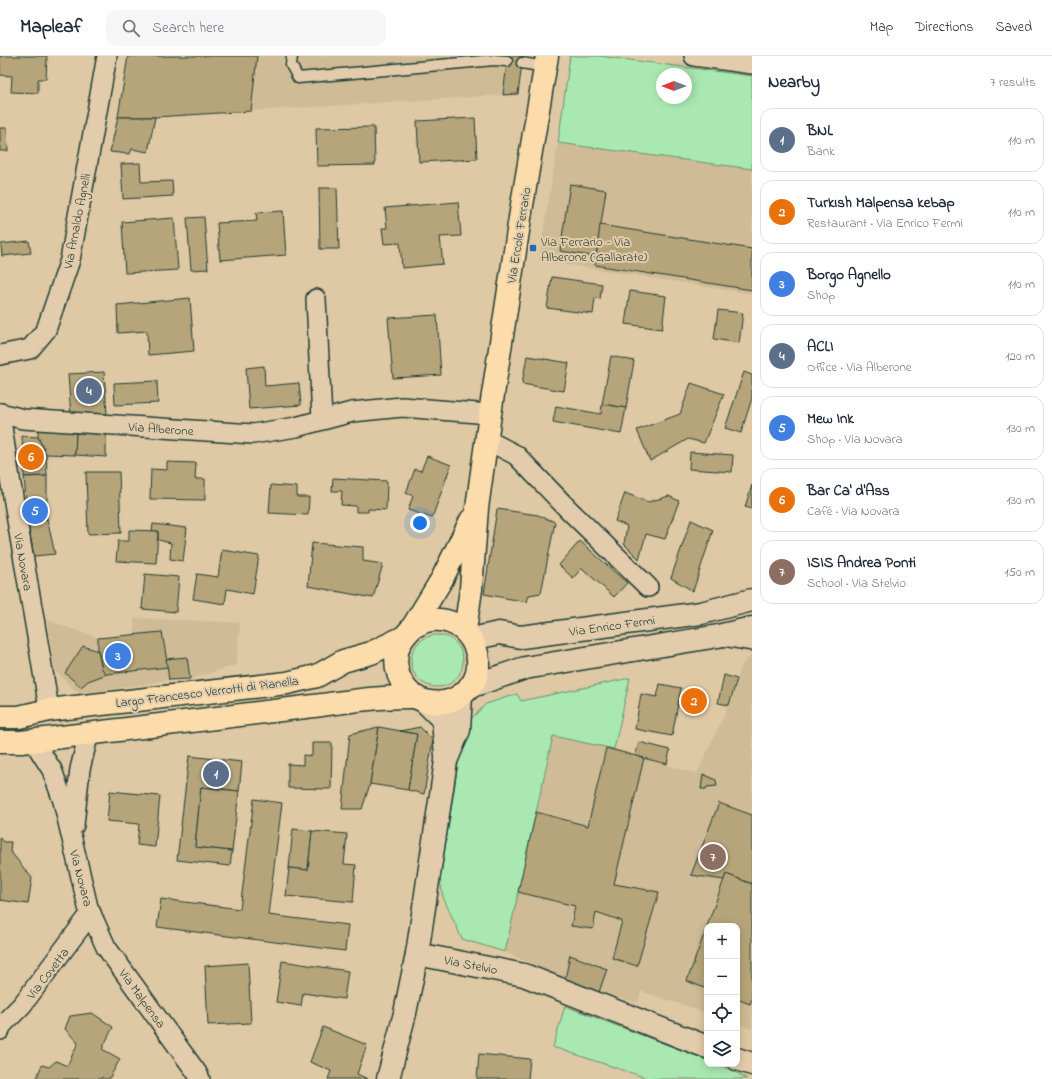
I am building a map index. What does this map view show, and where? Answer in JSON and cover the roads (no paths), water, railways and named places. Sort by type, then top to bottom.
[{"type":"main road","name":"Via Ercole Ferrario","points":[[490,414],[546,61]]},
{"type":"main road","points":[[465,691],[476,676],[478,664],[477,651],[468,635],[477,508],[490,414]]},
{"type":"main road","points":[[420,699],[404,686],[396,670],[396,652],[442,579],[477,508]]},
{"type":"main road","name":"Largo Francesco Verrotti di Pianella","points":[[0,717],[19,717],[49,710],[287,683],[317,676],[343,661],[371,654],[425,622],[439,620],[453,623],[468,635]]},
{"type":"main road","name":"Largo Francesco Verrotti di Pianella","points":[[0,742],[34,740],[322,705],[352,700],[392,697],[420,699],[434,703],[444,702],[453,700],[465,691]]},
{"type":"street","name":"Via Arnaldo Agnelli","points":[[0,355],[30,349],[46,330],[70,260],[107,56]]},
{"type":"street","points":[[694,56],[752,64]]},
{"type":"street","points":[[316,299],[322,419]]},
{"type":"street","name":"Via Alberone","points":[[0,413],[23,419],[253,434],[296,427],[352,412],[402,407],[490,414]]},
{"type":"street","name":"Via Novara","points":[[0,413],[6,496],[40,651],[49,710]]},
{"type":"street","points":[[486,440],[516,455],[569,510],[648,587]]},
{"type":"street","name":"Via Enrico Fermi","points":[[468,635],[499,633],[521,637],[702,613],[752,600]]},
{"type":"street","name":"Via Enrico Fermi","points":[[465,691],[525,668],[718,636],[752,628]]},
{"type":"street","name":"Via Enrico Fermi","points":[[718,636],[752,641]]},
{"type":"street","points":[[446,761],[459,730],[465,691]]},
{"type":"street","points":[[388,1079],[405,1013],[417,954],[446,761],[443,720],[420,699]]},
{"type":"street","name":"Via Novara","points":[[72,842],[80,769],[89,733]]},
{"type":"street","name":"Via Novara","points":[[34,740],[52,770],[63,801],[88,907],[91,913]]},
{"type":"street","name":"Via Covetta","points":[[0,1027],[22,1005],[91,913]]},
{"type":"street","name":"Via Malpensa","points":[[91,913],[106,947],[200,1079]]},
{"type":"street","name":"Via Stelvio","points":[[417,954],[524,975],[704,1046]]},
{"type":"street","points":[[740,1060],[752,1064]]},
{"type":"lane","points":[[292,56],[291,65],[298,78],[494,60],[508,61]]},
{"type":"lane","points":[[522,63],[546,61]]},
{"type":"place","name":"Via Ferrario - Via Alberone (Gallarate)","points":[[533,248]]},
{"type":"place","name":"ACLI","points":[[89,391]]},
{"type":"place","name":"Bar Ca' d'Ass","points":[[31,457]]},
{"type":"place","name":"Mew Ink","points":[[35,511]]},
{"type":"place","name":"Borgo Agnello","points":[[118,656]]},
{"type":"place","name":"Turkısh Malpensa kebap","points":[[694,701]]},
{"type":"place","name":"BNL","points":[[216,774]]},
{"type":"place","name":"ISIS Andrea Ponti","points":[[713,857]]}]
